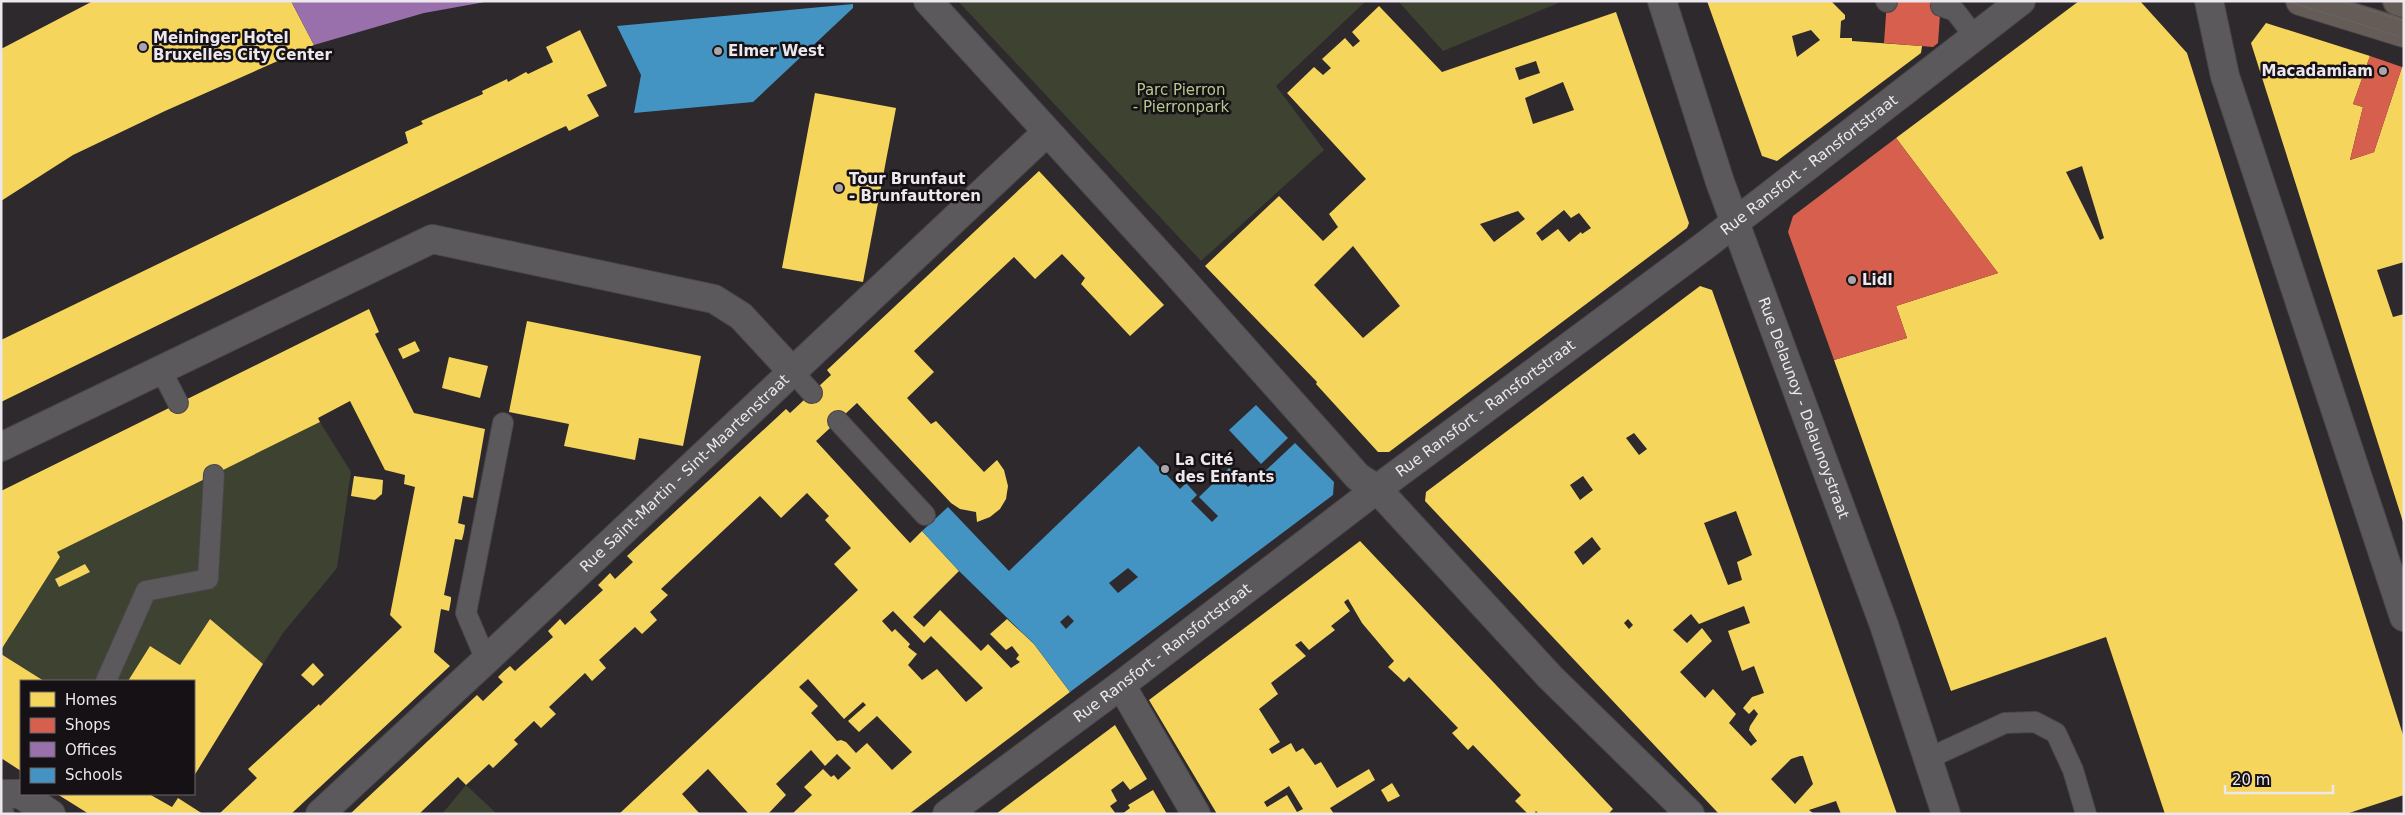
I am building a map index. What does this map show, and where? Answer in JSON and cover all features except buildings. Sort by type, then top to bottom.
[{"type":"main road","points":[[2300,1],[2404,33]]},
{"type":"main road","points":[[2397,1],[2404,3]]},
{"type":"street","points":[[928,1],[1170,266],[1358,478],[1377,489],[1550,677],[1690,814]]},
{"type":"street","name":"Rue Delaunoy - Delaunoystraat","points":[[1662,1],[1735,222],[1884,625],[1926,759],[1946,814]]},
{"type":"street","name":"Rue Ransfort - Ransfortstraat","points":[[947,814],[1121,685],[1377,489],[1735,222],[2020,1]]},
{"type":"street","points":[[2209,1],[2225,76],[2404,617]]},
{"type":"street","name":"Rue Saint-Martin - Sint-Maartenstraat","points":[[320,814],[1046,132]]},
{"type":"street","points":[[1,447],[432,239],[714,299],[741,316],[792,372]]},
{"type":"street","points":[[1121,685],[1196,814]]},
{"type":"street","points":[[1,794],[20,794]]},
{"type":"street","points":[[22,795],[51,814]]},
{"type":"lane","points":[[1941,6],[1955,11],[1975,37]]},
{"type":"lane","points":[[161,370],[178,403]]},
{"type":"lane","points":[[792,372],[812,393]]},
{"type":"lane","points":[[838,421],[925,515]]},
{"type":"lane","points":[[486,660],[466,613],[503,423]]},
{"type":"lane","points":[[106,680],[146,590],[208,579],[214,475]]},
{"type":"lane","points":[[1926,759],[2005,723],[2035,722],[2056,733],[2073,770],[2086,814]]},
{"type":"lane","points":[[1,811],[4,814]]},
{"type":"green space","name":"Parc Pierron - Pierronpark","points":[[958,1],[1366,1],[1276,86],[1324,150],[1201,261]]},
{"type":"green space","points":[[1398,1],[1563,1],[1443,51]]},
{"type":"green space","points":[[320,422],[351,472],[337,568],[283,633],[263,664],[210,619],[180,665],[150,646],[129,680],[42,680],[1,654],[1,650],[60,557],[57,552]],"holes":[[[85,564],[89,572],[59,587],[55,579]]]},
{"type":"green space","points":[[466,785],[497,814],[442,814]]},
{"type":"tram line","points":[[2287,1],[2404,38]]},
{"type":"tram line","points":[[2339,1],[2404,21]]},
{"type":"place","name":"Meininger Hotel Bruxelles City Center","points":[[143,47]]},
{"type":"place","name":"Elmer West","points":[[718,51]]},
{"type":"place","name":"Macadamiam","points":[[2383,71]]},
{"type":"place","name":"Tour Brunfaut - Brunfauttoren","points":[[839,188]]},
{"type":"place","name":"Lidl","points":[[1852,280]]},
{"type":"place","name":"La Cité des Enfants","points":[[1165,469]]}]
